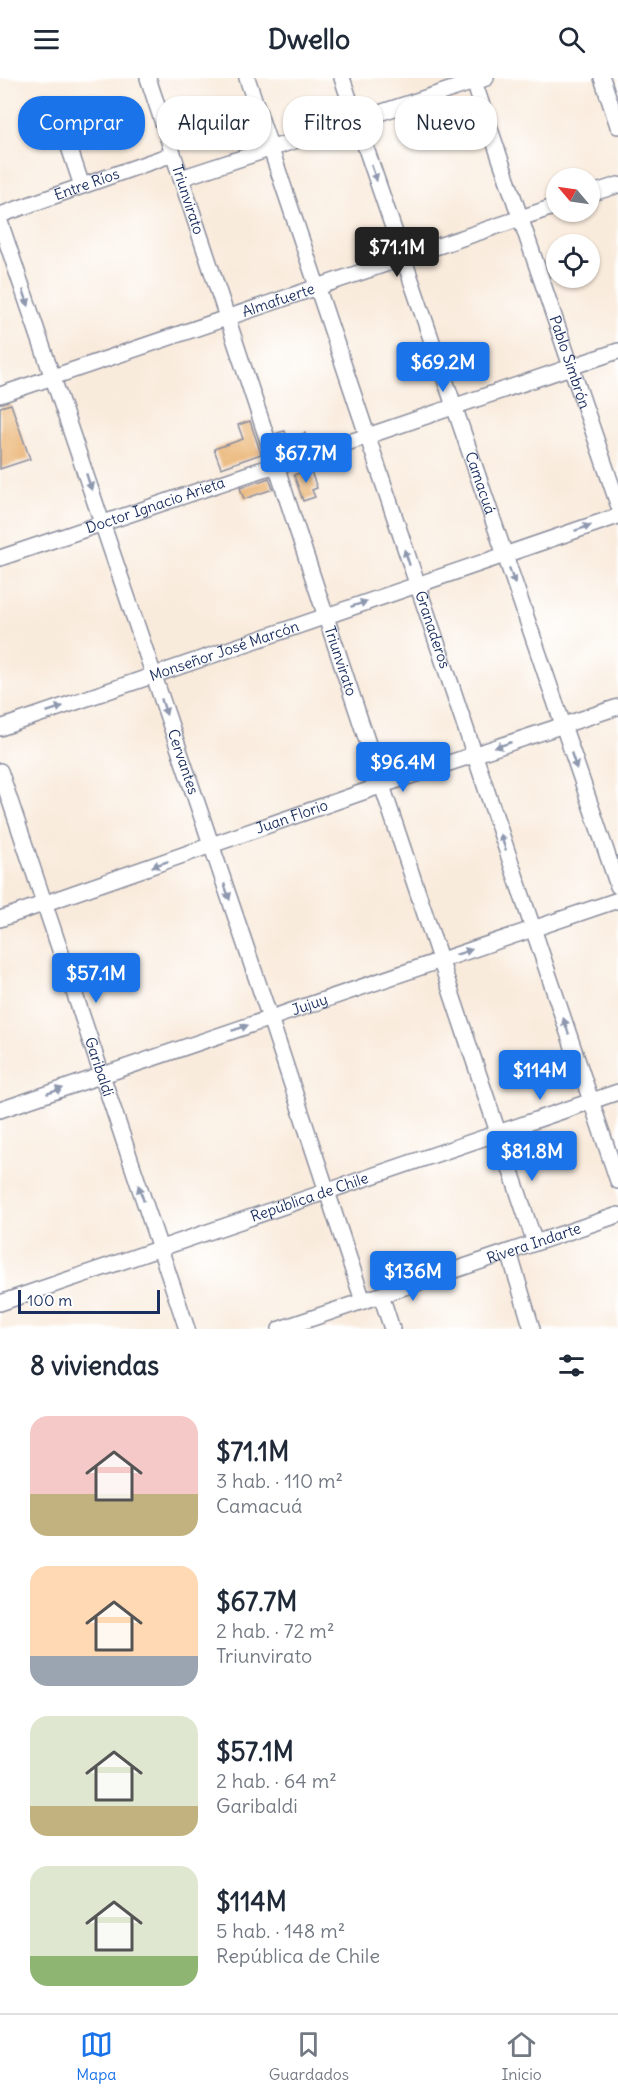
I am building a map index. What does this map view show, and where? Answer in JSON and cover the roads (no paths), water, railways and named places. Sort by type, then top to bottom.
[{"type":"street","name":"Triunvirato","points":[[148,78],[535,1243]]},
{"type":"street","name":"Granaderos","points":[[247,78],[253,96]]},
{"type":"street","name":"Camacuá","points":[[342,78],[348,96]]},
{"type":"street","points":[[602,78],[618,126]]},
{"type":"street","points":[[383,111],[480,80]]},
{"type":"street","name":"Pablo Simbrón","points":[[480,80],[521,218],[618,504]]},
{"type":"street","points":[[70,150],[82,186]]},
{"type":"street","points":[[181,178],[264,150]]},
{"type":"street","name":"Granaderos","points":[[271,150],[618,1181]]},
{"type":"street","name":"Camacuá","points":[[366,150],[618,886]]},
{"type":"street","name":"Entre Ríos","points":[[0,215],[173,154]]},
{"type":"street","points":[[600,191],[618,185]]},
{"type":"street","name":"Almafuerte","points":[[0,395],[546,209]]},
{"type":"street","name":"Cervantes","points":[[0,222],[270,1018],[363,1301]]},
{"type":"street","name":"Doctor Ignacio Arieta","points":[[0,558],[102,522],[275,466],[285,465],[618,351]]},
{"type":"street","name":"Monseñor José Marcón","points":[[0,728],[618,516]]},
{"type":"street","name":"Juan Florio","points":[[0,919],[383,785],[618,707]]},
{"type":"street","name":"Garibaldi","points":[[0,771],[187,1329]]},
{"type":"street","name":"Jujuy","points":[[0,1110],[618,900]]},
{"type":"street","name":"República de Chile","points":[[0,1303],[618,1092]]},
{"type":"street","name":"Rivera Indarte","points":[[280,1329],[618,1215]]},
{"type":"street","points":[[509,1252],[532,1329]]},
{"type":"street","points":[[381,1295],[392,1329]]}]
